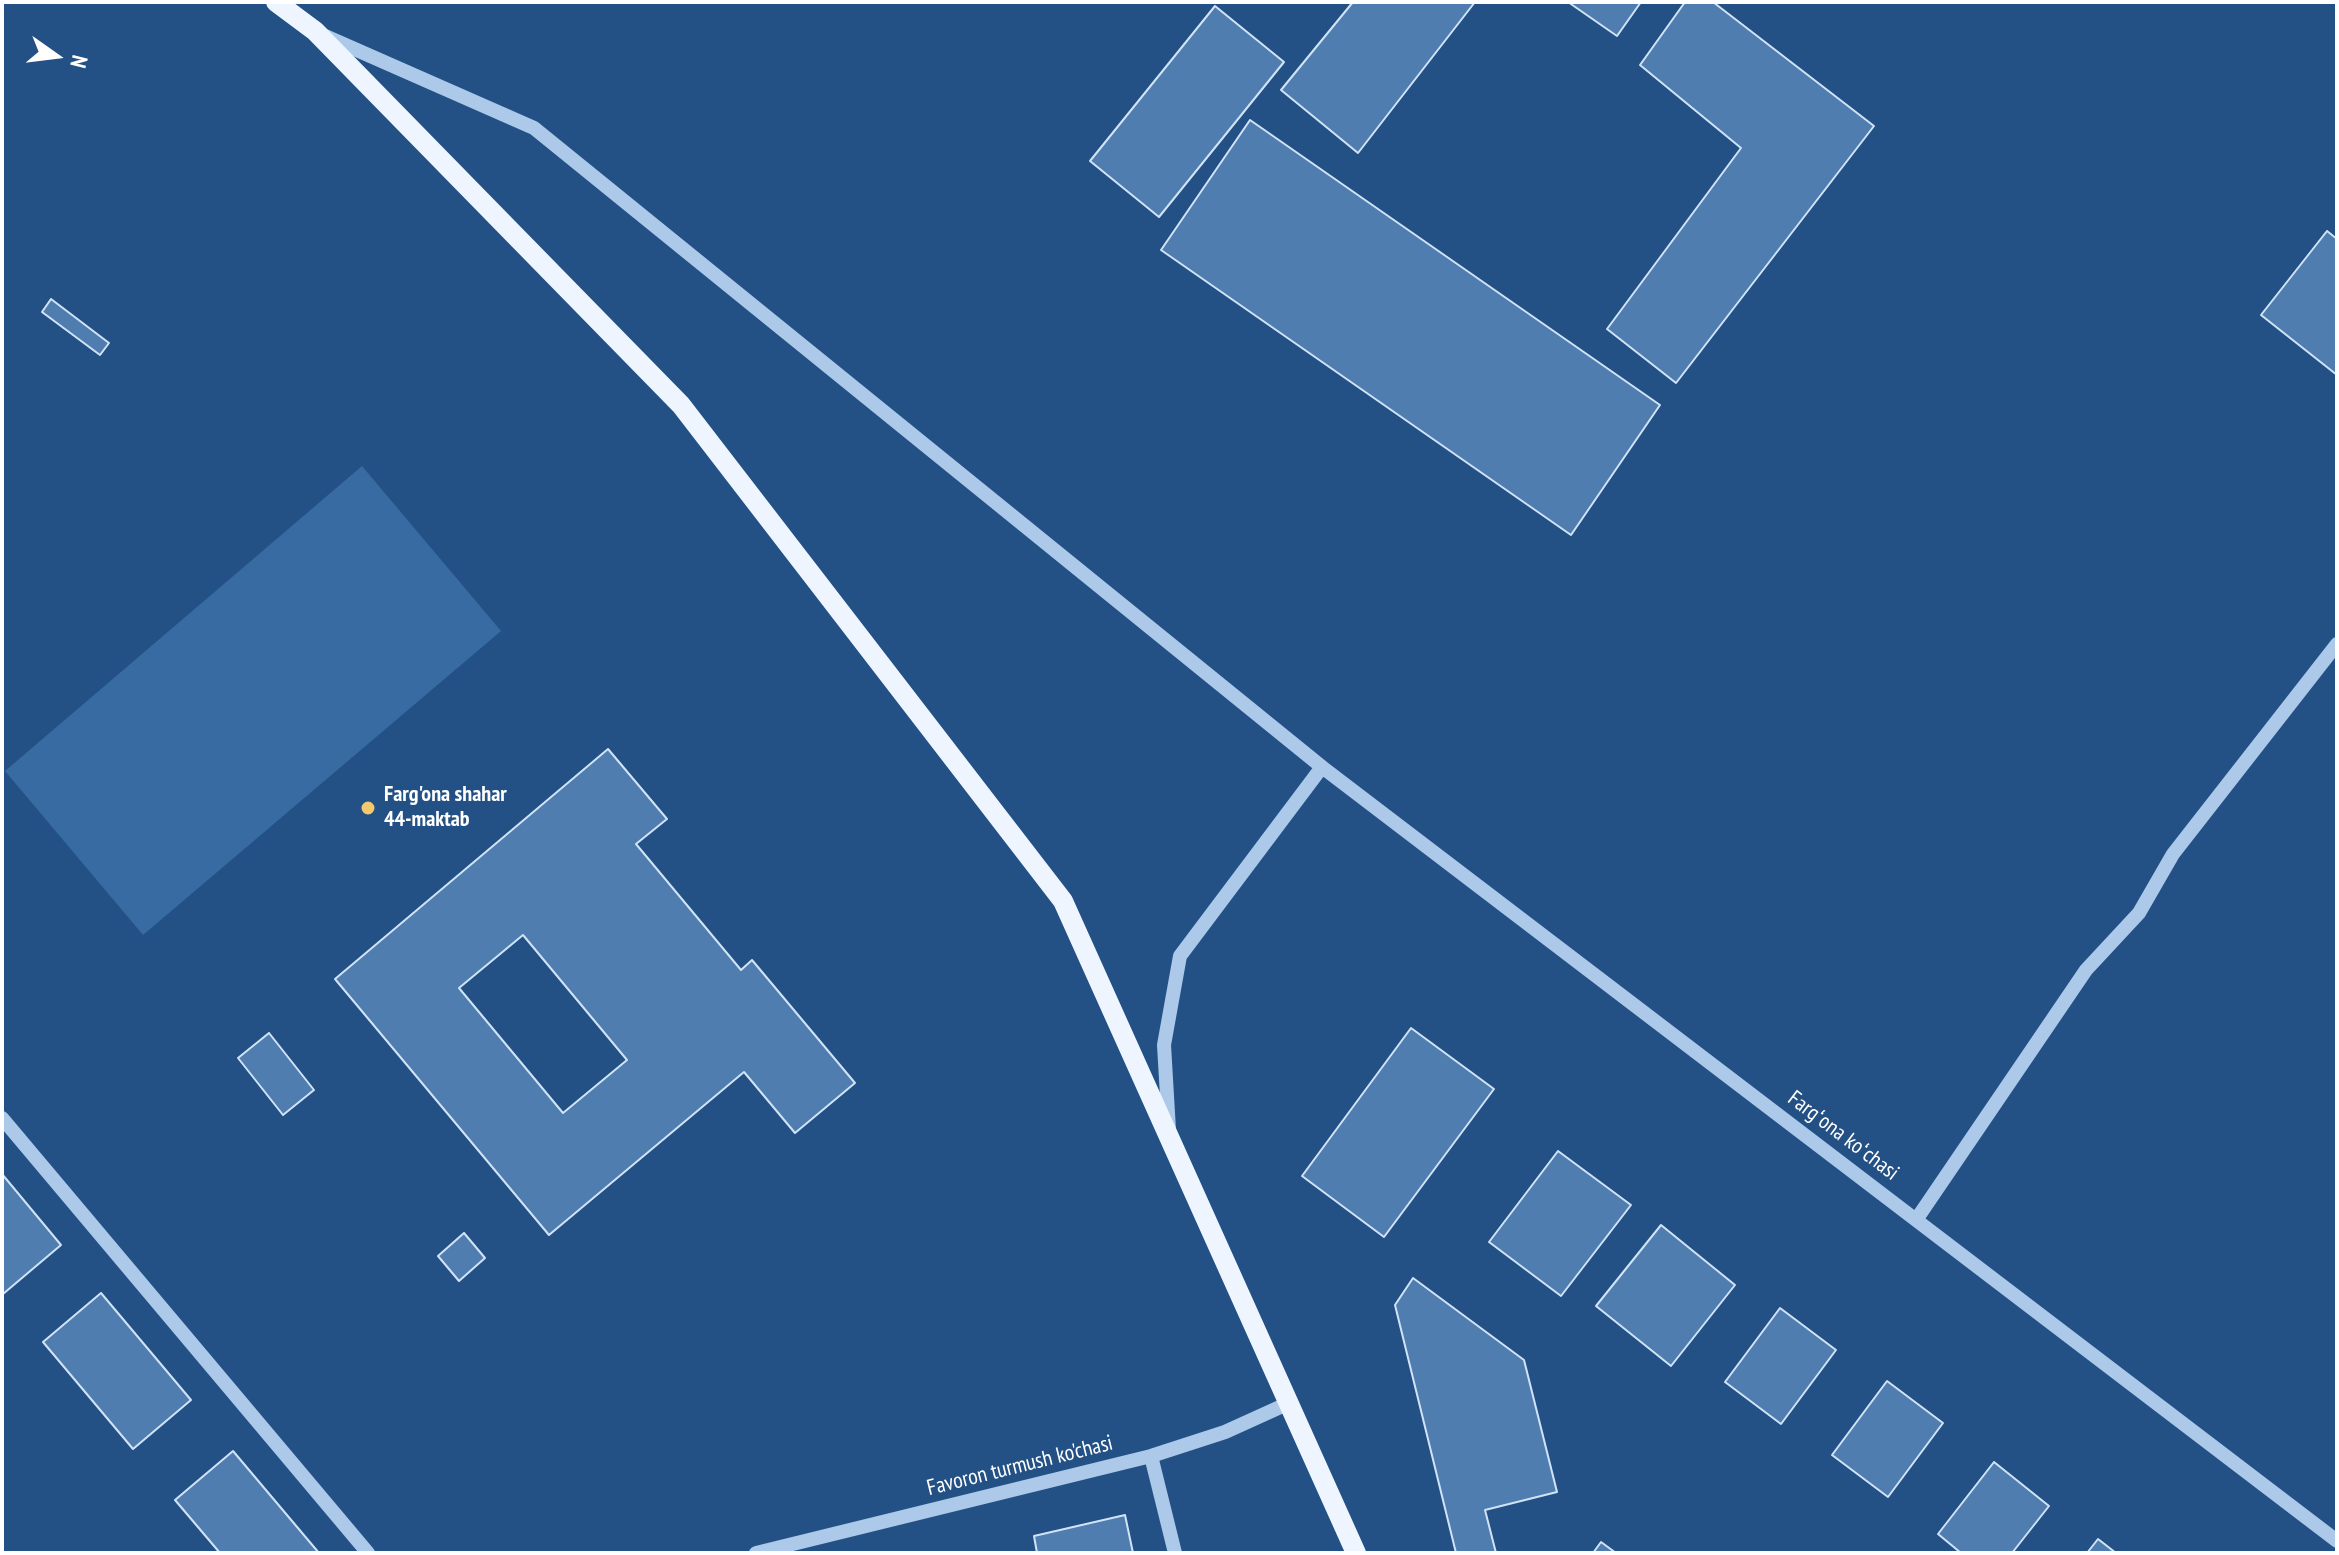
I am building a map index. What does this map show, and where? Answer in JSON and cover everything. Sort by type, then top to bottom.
[{"type":"main road","points":[[276,2],[315,31],[681,405],[1063,901],[1356,1553]]},
{"type":"street","name":"Fargʻona koʻchasi","points":[[315,31],[534,128],[1322,767],[2337,1541]]},
{"type":"street","points":[[1916,1220],[2086,970],[2139,913],[2173,854],[2337,644]]},
{"type":"street","points":[[1170,1139],[1164,1045],[1180,956],[1322,767]]},
{"type":"street","points":[[2,1118],[368,1553]]},
{"type":"street","name":"Favoron turmush ko'chasi","points":[[756,1553],[1151,1456],[1225,1432],[1289,1403]]},
{"type":"street","points":[[1151,1456],[1175,1553]]},
{"type":"shaded area","points":[[362,466],[501,631],[143,935],[5,771]]},
{"type":"building","points":[[1353,2],[1475,2],[1358,153],[1281,90]]},
{"type":"building","points":[[1568,2],[1641,2],[1617,36]]},
{"type":"building","points":[[1685,2],[1713,2],[1874,126],[1676,383],[1607,329],[1741,148],[1640,65]]},
{"type":"building","points":[[1215,6],[1284,62],[1159,217],[1090,161]]},
{"type":"building","points":[[1250,120],[1660,405],[1571,535],[1161,250]]},
{"type":"building","points":[[2327,231],[2337,239],[2337,375],[2261,315]]},
{"type":"building","points":[[51,299],[109,343],[100,355],[42,312]]},
{"type":"building","points":[[608,749],[667,819],[636,844],[741,970],[752,960],[855,1083],[795,1133],[744,1072],[549,1235],[335,979]],"holes":[[[523,935],[627,1060],[563,1113],[459,988]]]},
{"type":"building","points":[[1411,1028],[1494,1089],[1384,1237],[1302,1176]]},
{"type":"building","points":[[269,1033],[314,1090],[283,1115],[238,1058]]},
{"type":"building","points":[[1558,1151],[1631,1205],[1561,1296],[1489,1242]]},
{"type":"building","points":[[2,1174],[61,1245],[3,1294],[2,1293]]},
{"type":"building","points":[[1661,1225],[1735,1285],[1671,1366],[1596,1306]]},
{"type":"building","points":[[464,1233],[485,1258],[459,1281],[438,1256]]},
{"type":"building","points":[[1413,1278],[1524,1360],[1557,1492],[1485,1510],[1496,1553],[1456,1553],[1395,1305]]},
{"type":"building","points":[[101,1293],[191,1400],[133,1449],[43,1342]]},
{"type":"building","points":[[1780,1308],[1836,1350],[1781,1424],[1725,1382]]},
{"type":"building","points":[[1887,1381],[1943,1423],[1888,1497],[1832,1455]]},
{"type":"building","points":[[233,1451],[319,1553],[220,1553],[175,1500]]},
{"type":"building","points":[[1994,1462],[2049,1506],[2012,1553],[1961,1553],[1938,1534]]},
{"type":"building","points":[[1125,1515],[1133,1553],[1037,1553],[1034,1536]]},
{"type":"building","points":[[2098,1539],[2116,1553],[2087,1553]]},
{"type":"building","points":[[1601,1542],[1616,1553],[1593,1553]]},
{"type":"place","name":"Farg'ona shahar 44-maktab","points":[[368,808]]}]
